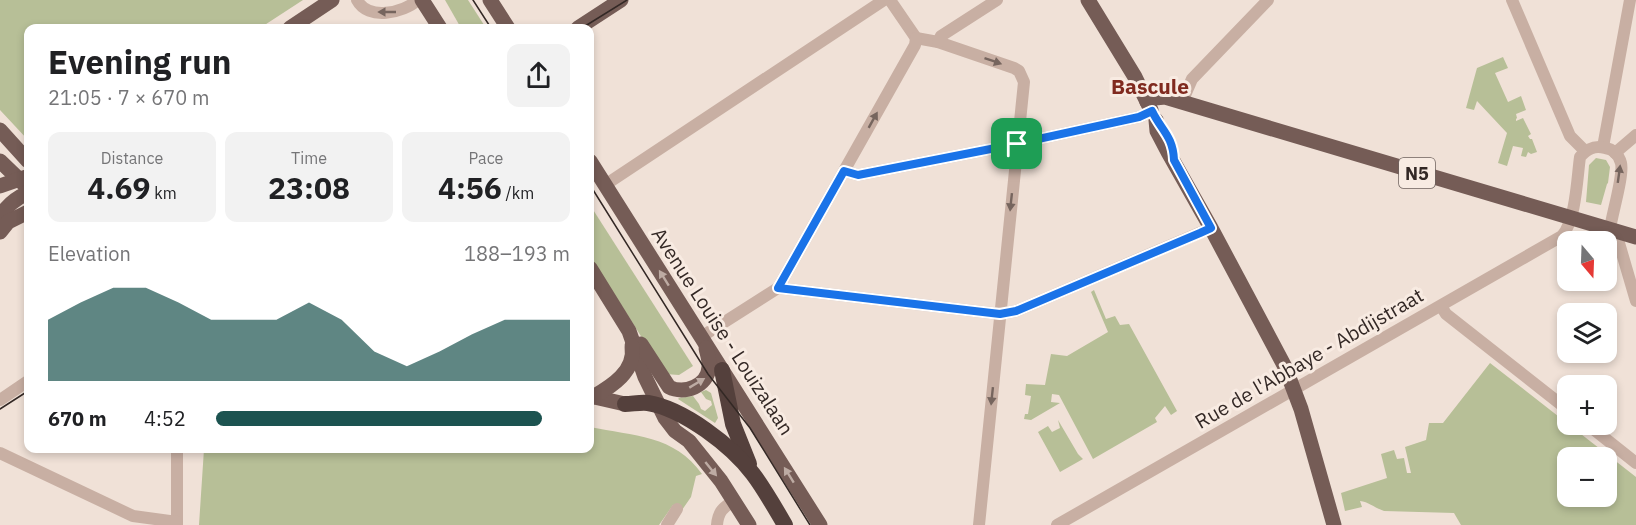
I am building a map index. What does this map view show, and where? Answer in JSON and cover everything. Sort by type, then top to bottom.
[{"type":"highway","points":[[722,370],[733,424],[752,473]]},
{"type":"highway","points":[[625,404],[682,416],[711,435],[735,454],[752,473],[785,525]]},
{"type":"highway","points":[[661,412],[706,443],[736,469],[774,525]]},
{"type":"main road","points":[[420,0],[437,24]]},
{"type":"main road","points":[[490,0],[505,24]]},
{"type":"main road","points":[[584,24],[621,0]]},
{"type":"main road","points":[[1088,0],[1135,77],[1152,111],[1164,127],[1174,150],[1174,160],[1285,367],[1301,409],[1334,525]]},
{"type":"main road","points":[[296,24],[333,1]]},
{"type":"main road","name":"N5","points":[[1152,111],[1155,98],[1165,97],[1636,237]]},
{"type":"main road","points":[[0,130],[24,157]]},
{"type":"main road","points":[[1,166],[24,183]]},
{"type":"main road","name":"Avenue Louise - Louizalaan","points":[[594,167],[820,525]]},
{"type":"main road","points":[[0,186],[24,184]]},
{"type":"main road","points":[[0,217],[6,207],[19,197],[24,188]]},
{"type":"main road","points":[[0,231],[8,222],[24,214]]},
{"type":"main road","points":[[594,274],[629,331],[645,377],[661,412],[675,431],[689,441],[721,481],[749,525]]},
{"type":"main road","points":[[629,331],[639,341],[669,387],[675,390],[697,386],[706,378],[710,365],[703,340]]},
{"type":"main road","points":[[594,395],[614,385],[631,362],[633,351],[629,331]]},
{"type":"main road","points":[[594,396],[625,404]]},
{"type":"street","points":[[357,0],[367,9],[385,13],[406,9],[420,0]]},
{"type":"street","points":[[605,185],[884,0]]},
{"type":"street","points":[[703,340],[778,288],[915,45],[916,38],[890,0]]},
{"type":"street","points":[[938,42],[941,36],[997,0]]},
{"type":"street","points":[[1182,102],[1194,76],[1269,0]]},
{"type":"street","points":[[1512,0],[1570,136],[1585,151]]},
{"type":"street","points":[[1603,147],[1630,0]]},
{"type":"street","points":[[916,38],[938,42],[1019,71],[1024,82],[979,525]]},
{"type":"street","points":[[844,171],[858,175],[1017,144],[1139,117],[1152,111]]},
{"type":"street","points":[[1616,153],[1636,135]]},
{"type":"street","points":[[1571,218],[1580,157],[1585,151],[1595,147],[1603,147],[1616,153],[1621,166],[1610,229],[1619,243],[1636,301]]},
{"type":"street","name":"Rue de l'Abbaye - Abdijstraat","points":[[1057,525],[1562,236],[1571,218]]},
{"type":"street","points":[[778,288],[1000,314],[1016,311],[1211,228]]},
{"type":"street","points":[[1441,306],[1446,314],[1557,401]]},
{"type":"street","points":[[0,400],[24,384]]},
{"type":"street","points":[[1601,435],[1636,463]]},
{"type":"street","points":[[0,453],[133,516],[177,524],[177,453]]},
{"type":"street","points":[[717,525],[718,515],[723,507],[734,501]]},
{"type":"street","points":[[667,525],[677,509]]},
{"type":"green space","points":[[0,0],[303,0],[266,24],[24,24],[24,136],[0,110]]},
{"type":"green space","points":[[445,0],[468,0],[483,24],[459,24]]},
{"type":"green space","points":[[1503,57],[1508,68],[1495,73],[1508,102],[1521,96],[1526,110],[1516,114],[1516,121],[1523,118],[1531,134],[1528,136],[1532,139],[1537,152],[1531,154],[1528,152],[1526,157],[1521,156],[1523,148],[1513,146],[1507,166],[1498,163],[1507,133],[1477,101],[1474,110],[1466,108],[1477,68]]},
{"type":"green space","points":[[1596,158],[1606,160],[1610,167],[1601,205],[1586,202],[1589,165]]},
{"type":"green space","points":[[594,211],[693,366],[679,375],[665,374],[594,262]]},
{"type":"green space","points":[[1094,290],[1106,319],[1115,316],[1120,325],[1129,324],[1177,411],[1171,415],[1165,406],[1155,418],[1157,422],[1093,459],[1059,395],[1052,394],[1051,402],[1060,403],[1031,420],[1024,419],[1025,414],[1028,414],[1031,396],[1025,395],[1026,384],[1045,385],[1051,354],[1067,356],[1108,332],[1091,292]]},
{"type":"green space","points":[[1490,363],[1557,415],[1557,435],[1582,435],[1598,447],[1557,447],[1557,507],[1617,507],[1617,462],[1636,477],[1636,525],[1461,525],[1454,513],[1384,511],[1360,501],[1362,507],[1345,511],[1341,493],[1387,478],[1381,454],[1394,450],[1397,459],[1404,458],[1407,473],[1411,473],[1405,447],[1426,440],[1429,423],[1443,423]]},
{"type":"green space","points":[[706,390],[711,393],[718,418],[715,423],[678,399],[693,396],[701,409],[705,411],[712,405],[711,401],[706,399],[701,392]]},
{"type":"green space","points":[[1058,420],[1083,459],[1060,472],[1038,432],[1048,426],[1052,432],[1060,428]]},
{"type":"green space","points":[[594,428],[666,444],[691,461],[702,474],[696,476],[691,497],[682,510],[673,505],[659,525],[199,525],[204,453],[594,453]]},
{"type":"tram line","points":[[473,0],[488,24]]},
{"type":"tram line","points":[[588,24],[627,0]]},
{"type":"tram line","points":[[594,191],[708,374],[750,428],[810,525]]},
{"type":"tram line","points":[[0,409],[24,394]]},
{"type":"district","name":"Bascule","points":[[1150,86]]},
{"type":"route","points":[[1152,111],[1156,120],[1164,127],[1174,150],[1174,160],[1211,228],[1016,311],[1000,314],[778,288],[844,171],[858,175],[1017,144],[1139,117],[1152,111]]}]
